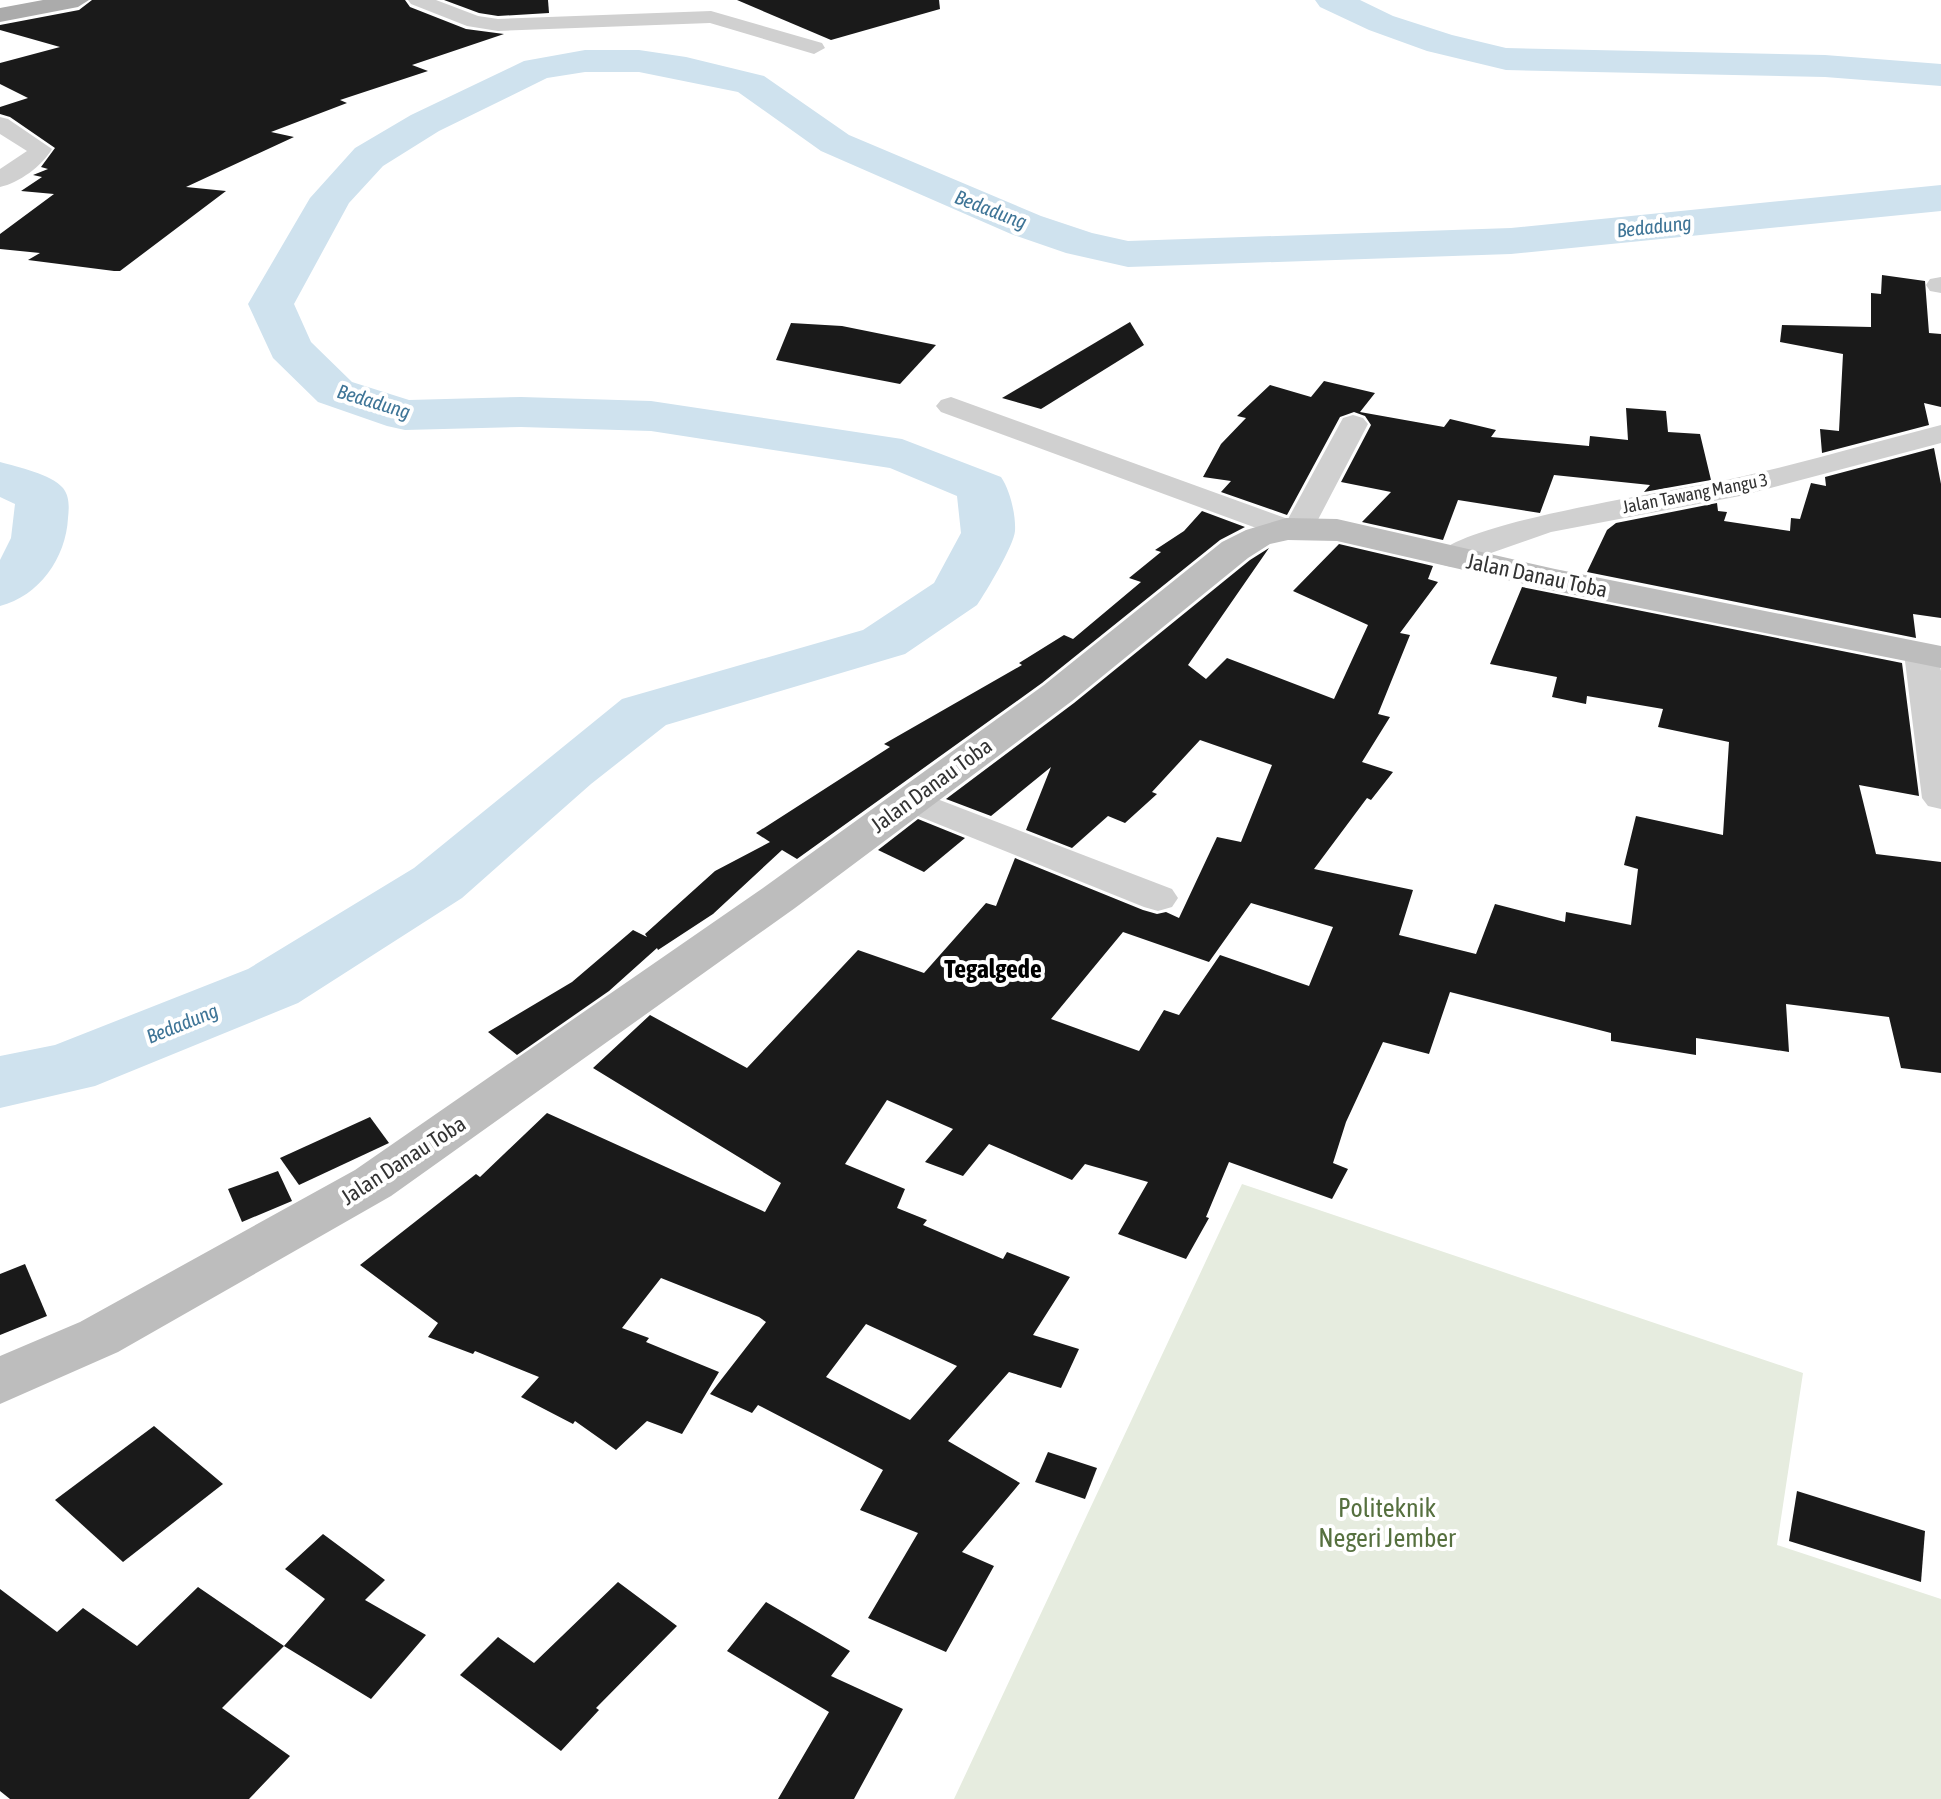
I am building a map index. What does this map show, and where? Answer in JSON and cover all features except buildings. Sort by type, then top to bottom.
[{"type":"main road","points":[[0,15],[78,0]]},
{"type":"main road","name":"Jalan Danau Toba","points":[[0,1381],[99,1337],[373,1183],[766,907],[1058,693],[1235,550],[1258,537],[1292,529],[1356,534],[1451,557],[1931,655]]},
{"type":"street","points":[[418,0],[474,22],[498,25],[711,17],[814,48]]},
{"type":"street","points":[[0,124],[40,149],[36,156],[0,180]]},
{"type":"street","points":[[951,406],[1292,529],[1353,424]]},
{"type":"street","name":"Jalan Tawang Mangu 3","points":[[1451,557],[1491,537],[1523,528],[1710,494],[1941,434]]},
{"type":"street","points":[[1931,655],[1941,798]]},
{"type":"street","points":[[911,800],[1158,898]]},
{"type":"green space","name":"Politeknik Negeri Jember","points":[[1242,1184],[1803,1373],[1777,1545],[1941,1599],[1941,1799],[954,1799]]},
{"type":"waterway","name":"Bedadung","points":[[1332,0],[1381,23],[1440,43],[1506,59],[1825,66],[1941,75]]},
{"type":"waterway","name":"Bedadung","points":[[0,1082],[69,1068],[273,986],[438,883],[569,771],[644,712],[884,642],[957,593],[988,533],[982,488],[902,454],[651,416],[521,412],[405,415],[335,392],[290,348],[271,304],[331,198],[369,157],[425,123],[537,69],[585,61],[639,61],[686,68],[751,84],[835,143],[1026,225],[1081,244],[1128,254],[1511,241],[1941,198]]},
{"type":"waterway","name":"Bedadung","points":[[0,478],[42,496],[41,525],[35,549],[22,569],[0,589]]},
{"type":"district","name":"Tegalgede","points":[[993,969]]}]
